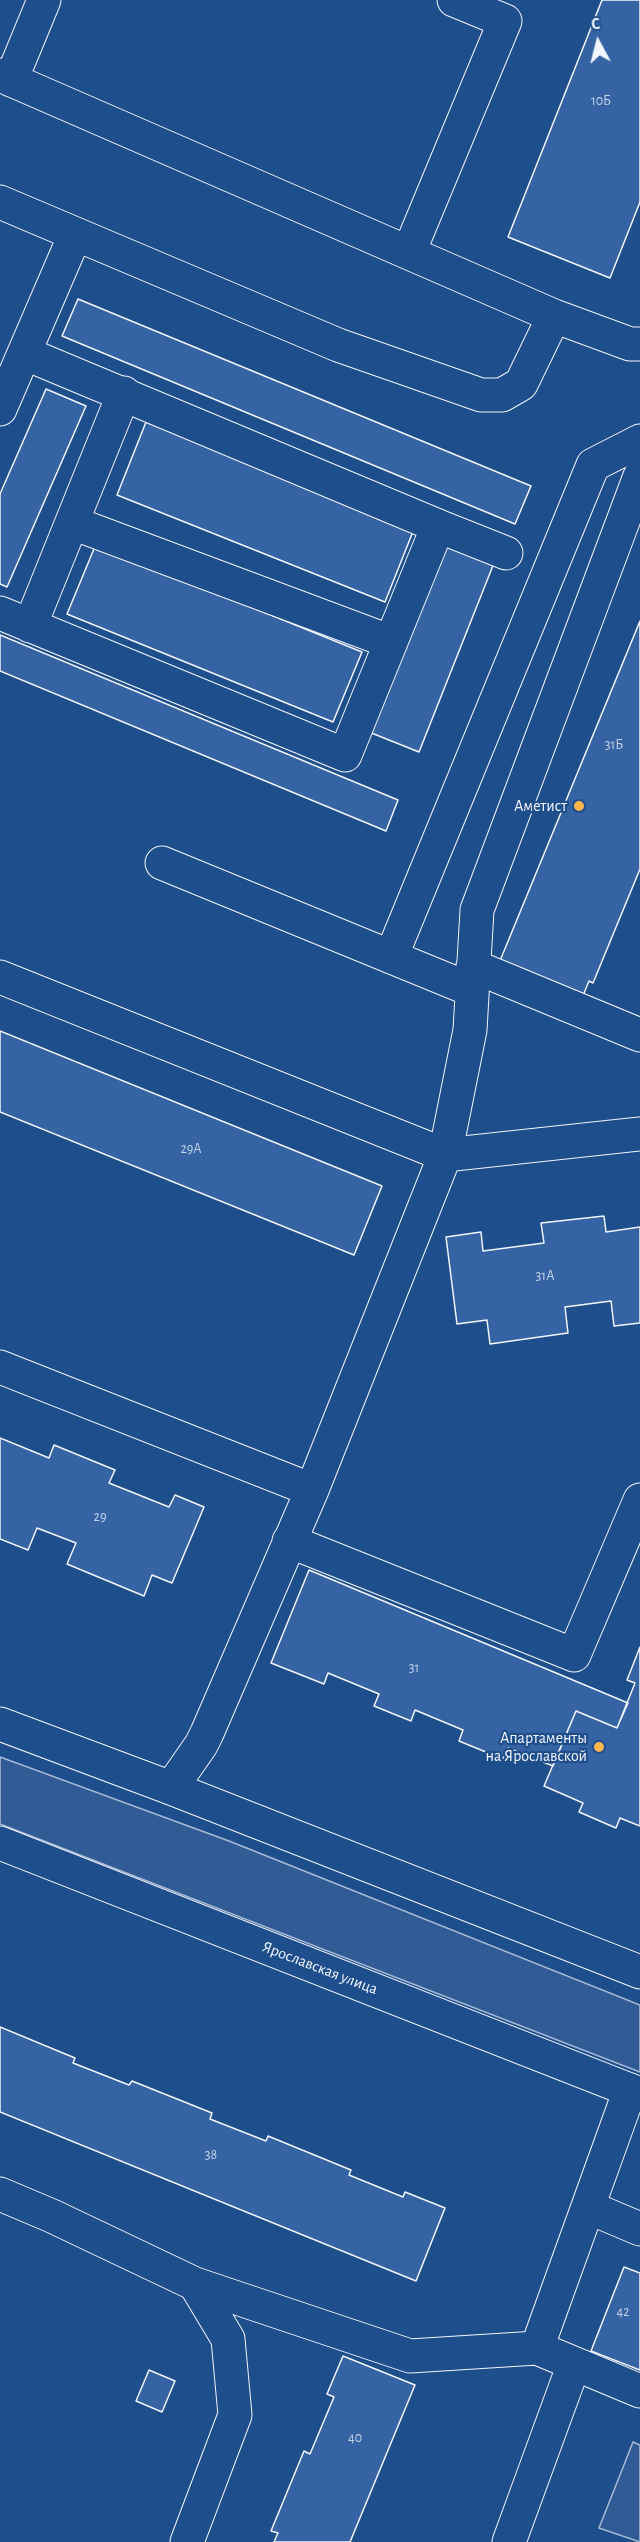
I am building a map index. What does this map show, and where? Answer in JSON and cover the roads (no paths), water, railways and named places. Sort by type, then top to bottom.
[{"type":"main road","points":[[44,0],[5,77],[554,316],[630,344],[640,344]]},
{"type":"main road","points":[[409,252],[505,21],[454,0]]},
{"type":"main road","points":[[0,202],[338,345],[481,395],[502,395],[520,384],[554,316]]},
{"type":"main road","points":[[0,409],[75,235]]},
{"type":"main road","points":[[24,353],[506,553]]},
{"type":"main road","points":[[30,626],[124,393]]},
{"type":"main road","points":[[391,957],[593,465],[640,441]]},
{"type":"main road","points":[[171,1788],[201,1745],[312,1490],[445,1155],[470,1030],[477,910],[640,477]]},
{"type":"main road","points":[[72,524],[390,642]]},
{"type":"main road","points":[[0,613],[345,755],[438,526]]},
{"type":"main road","points":[[162,863],[391,957],[472,978],[640,1035]]},
{"type":"main road","points":[[0,977],[445,1155],[640,1134]]},
{"type":"main road","points":[[0,1366],[312,1490]]},
{"type":"main road","points":[[289,1540],[574,1655],[640,1500]]},
{"type":"main road","points":[[0,1725],[171,1788],[640,1972]]},
{"type":"main road","name":"Ярославская улица","points":[[0,1843],[635,2092]]},
{"type":"main road","points":[[537,2348],[588,2207],[635,2092]]},
{"type":"main road","points":[[0,2194],[52,2216],[195,2284],[410,2356],[537,2348],[640,2391]]},
{"type":"main road","points":[[588,2207],[640,2229]]},
{"type":"main road","points":[[187,2542],[235,2415],[228,2339],[195,2284]]},
{"type":"main road","points":[[509,2542],[574,2364]]},
{"type":"place","name":"Аметист","points":[[579,806]]},
{"type":"place","name":"Апартаменты на Ярославской","points":[[599,1747]]}]
